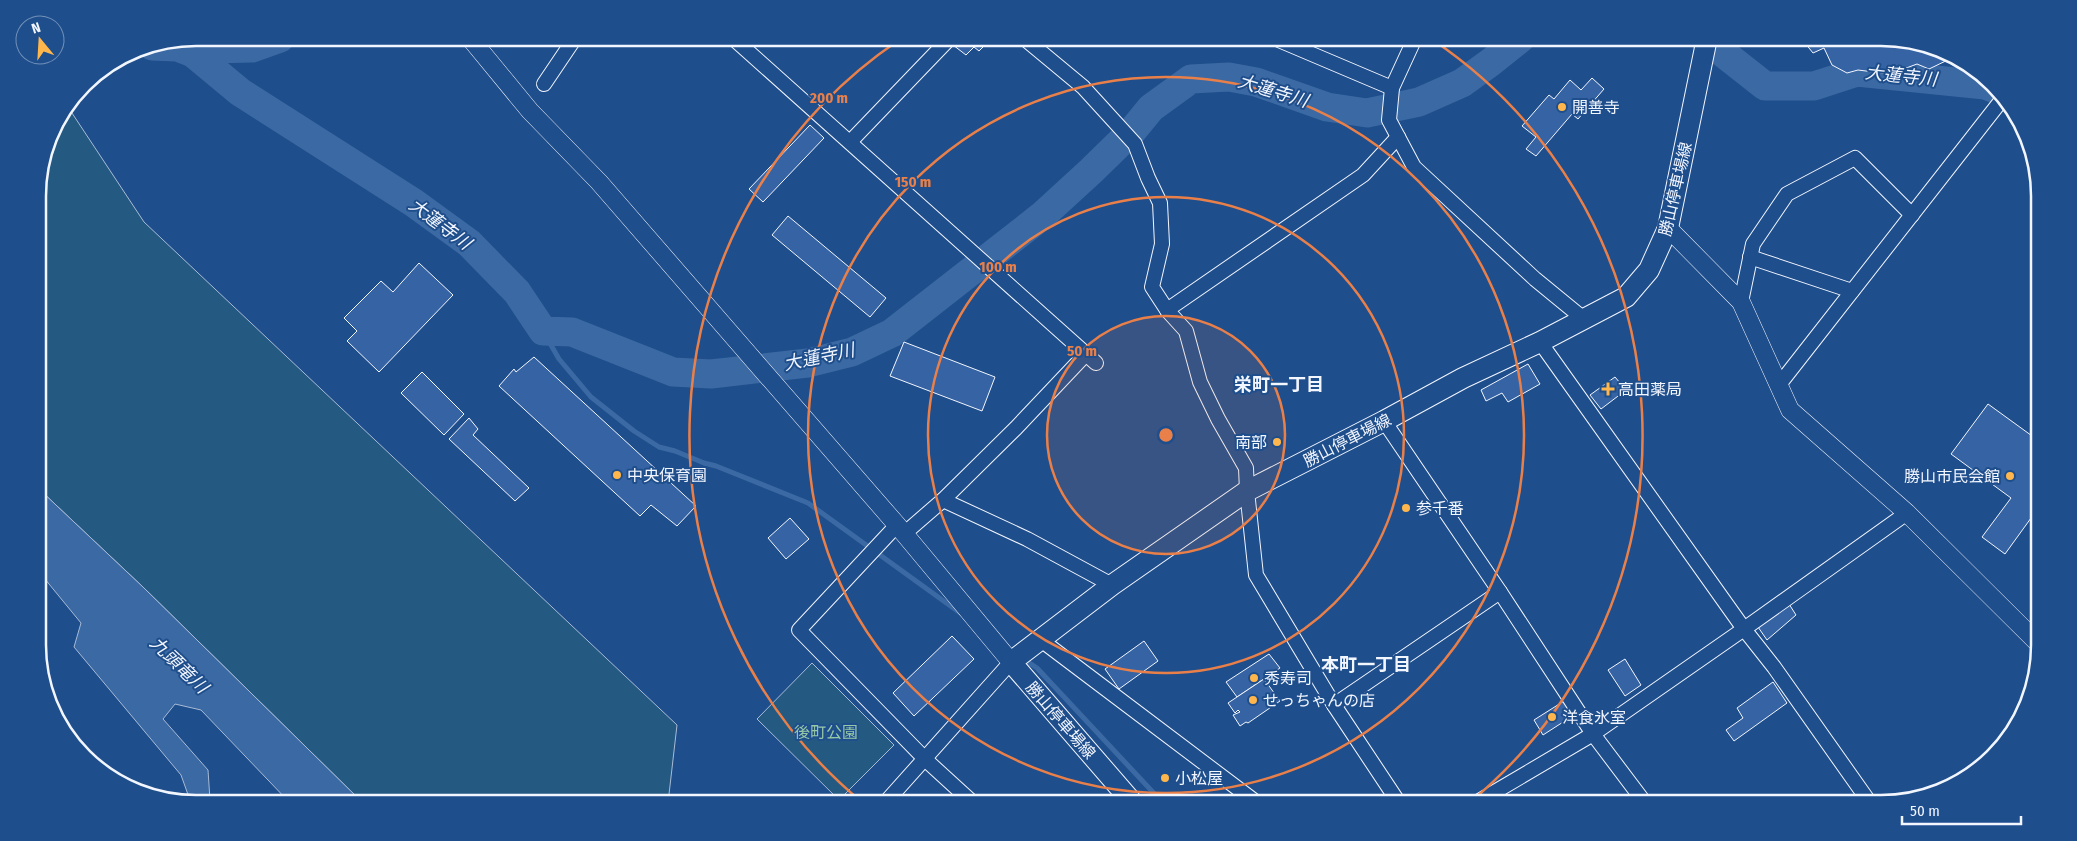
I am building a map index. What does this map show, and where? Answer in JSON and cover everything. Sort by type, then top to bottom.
[{"type":"main road","name":"勝山停車場線","points":[[1126,794],[1012,662],[1112,586],[1247,491],[1384,422],[1463,378],[1585,320],[1626,297],[1649,270],[1668,228],[1705,46]]},
{"type":"street","points":[[477,46],[530,111],[599,182],[901,529],[1012,662],[894,795]]},
{"type":"street","points":[[544,84],[569,46]]},
{"type":"street","points":[[742,46],[1091,359],[1016,428],[943,500],[901,529],[799,630],[926,760],[964,795]]},
{"type":"street","points":[[850,142],[942,46]]},
{"type":"street","points":[[1034,46],[1083,87],[1135,144],[1160,203],[1162,244],[1152,286],[1167,310],[1186,331],[1200,382],[1218,419],[1246,468],[1256,575],[1334,705],[1393,794]]},
{"type":"street","points":[[1293,46],[1392,88]]},
{"type":"street","points":[[1411,46],[1392,88],[1389,120],[1414,168],[1535,279],[1585,320]]},
{"type":"street","points":[[1778,386],[1999,104]]},
{"type":"street","points":[[1167,310],[1362,175],[1398,137]]},
{"type":"street","points":[[1741,302],[1753,244],[1786,194],[1855,158],[1912,215]]},
{"type":"street","points":[[1668,228],[1741,302],[1790,410],[1907,513],[2031,635]]},
{"type":"street","points":[[1750,257],[1852,292]]},
{"type":"street","points":[[1540,342],[1864,794]]},
{"type":"street","points":[[1384,422],[1500,592],[1593,734],[1638,794]]},
{"type":"street","points":[[943,500],[1027,539],[1112,586]]},
{"type":"street","points":[[1491,794],[1593,734],[1907,513]]},
{"type":"street","points":[[1334,705],[1500,592]]},
{"type":"street","points":[[1041,640],[1246,794]]},
{"type":"green space","points":[[72,112],[144,222],[677,725],[669,795],[355,795],[144,588],[46,496],[47,186],[51,157]]},
{"type":"green space","name":"後町公園","points":[[812,663],[894,745],[844,795],[834,795],[757,719]]},
{"type":"water","name":"九頭竜川","points":[[46,496],[144,588],[355,795],[282,795],[201,710],[175,704],[163,719],[208,770],[210,795],[188,794],[181,775],[74,647],[81,623],[46,580]]},
{"type":"building","points":[[954,46],[984,46],[979,51],[974,47],[966,55]]},
{"type":"building","points":[[1807,46],[1881,46],[1910,49],[1945,61],[1929,69],[1917,64],[1890,74],[1858,70],[1847,73],[1832,65],[1824,48],[1813,53]]},
{"type":"building","points":[[1592,78],[1604,89],[1578,119],[1572,114],[1536,156],[1526,149],[1536,137],[1522,126],[1549,95],[1554,99],[1570,80],[1581,90]]},
{"type":"building","points":[[810,125],[824,138],[763,202],[749,189]]},
{"type":"building","points":[[788,216],[886,298],[870,317],[772,235]]},
{"type":"building","points":[[419,263],[453,295],[379,372],[347,341],[357,331],[344,318],[381,281],[393,292]]},
{"type":"building","points":[[904,342],[995,377],[982,411],[890,376]]},
{"type":"building","points":[[534,357],[696,506],[677,526],[651,505],[640,516],[499,386],[514,369],[516,372]]},
{"type":"building","points":[[1528,364],[1540,384],[1508,402],[1502,393],[1486,401],[1481,390]]},
{"type":"building","points":[[422,372],[464,414],[444,435],[401,393]]},
{"type":"building","points":[[1615,377],[1626,390],[1601,409],[1590,395]]},
{"type":"building","name":"勝山市民会館","points":[[1988,404],[2031,435],[2031,518],[2005,554],[1982,537],[2011,498],[1951,454]]},
{"type":"building","points":[[469,418],[478,429],[473,435],[529,488],[515,501],[449,439]]},
{"type":"building","points":[[790,518],[809,539],[786,559],[768,538]]},
{"type":"building","points":[[1789,604],[1796,615],[1767,640],[1758,627]]},
{"type":"building","points":[[952,636],[974,659],[914,716],[893,693]]},
{"type":"building","points":[[1144,641],[1158,661],[1119,689],[1105,669]]},
{"type":"building","points":[[1269,654],[1280,668],[1237,697],[1226,682]]},
{"type":"building","points":[[1625,659],[1641,685],[1625,696],[1608,670]]},
{"type":"building","points":[[1264,679],[1280,701],[1248,723],[1246,722],[1240,726],[1233,715],[1240,712],[1238,710],[1235,713],[1228,703]]},
{"type":"building","points":[[1773,682],[1787,703],[1734,741],[1726,730],[1743,718],[1737,708]]},
{"type":"building","points":[[1564,701],[1574,715],[1543,735],[1534,720]]},
{"type":"waterway","points":[[179,48],[193,53],[209,49],[252,48],[258,46]]},
{"type":"waterway","name":"大蓮寺川","points":[[193,53],[240,92],[414,203],[469,243],[517,292],[543,331],[572,332],[673,372],[711,374],[808,363],[852,352],[892,333],[1043,215],[1133,130],[1151,108],[1191,79],[1229,77],[1256,82],[1327,107],[1367,113],[1419,102],[1462,83],[1511,46]]},
{"type":"waterway","name":"大蓮寺川","points":[[1714,46],[1765,86],[1814,86],[1857,72],[1982,85]]},
{"type":"waterway","points":[[543,331],[559,359],[591,397],[634,431],[659,447],[716,466],[808,503],[963,615]]},
{"type":"waterway","points":[[1022,658],[1037,668],[1155,794]]},
{"type":"place","name":"開善寺","points":[[1562,107]]},
{"type":"place","name":"高田薬局","points":[[1608,389]]},
{"type":"place","name":"南部","points":[[1277,442]]},
{"type":"place","name":"中央保育園","points":[[617,475]]},
{"type":"place","name":"勝山市民会館","points":[[2010,476]]},
{"type":"place","name":"参千番","points":[[1406,508]]},
{"type":"place","name":"秀寿司","points":[[1254,678]]},
{"type":"place","name":"せっちゃんの店","points":[[1253,700]]},
{"type":"place","name":"洋食氷室","points":[[1552,717]]},
{"type":"place","name":"小松屋","points":[[1165,778]]},
{"type":"district","name":"栄町一丁目","points":[[1279,385]]},
{"type":"district","name":"本町一丁目","points":[[1366,665]]}]
